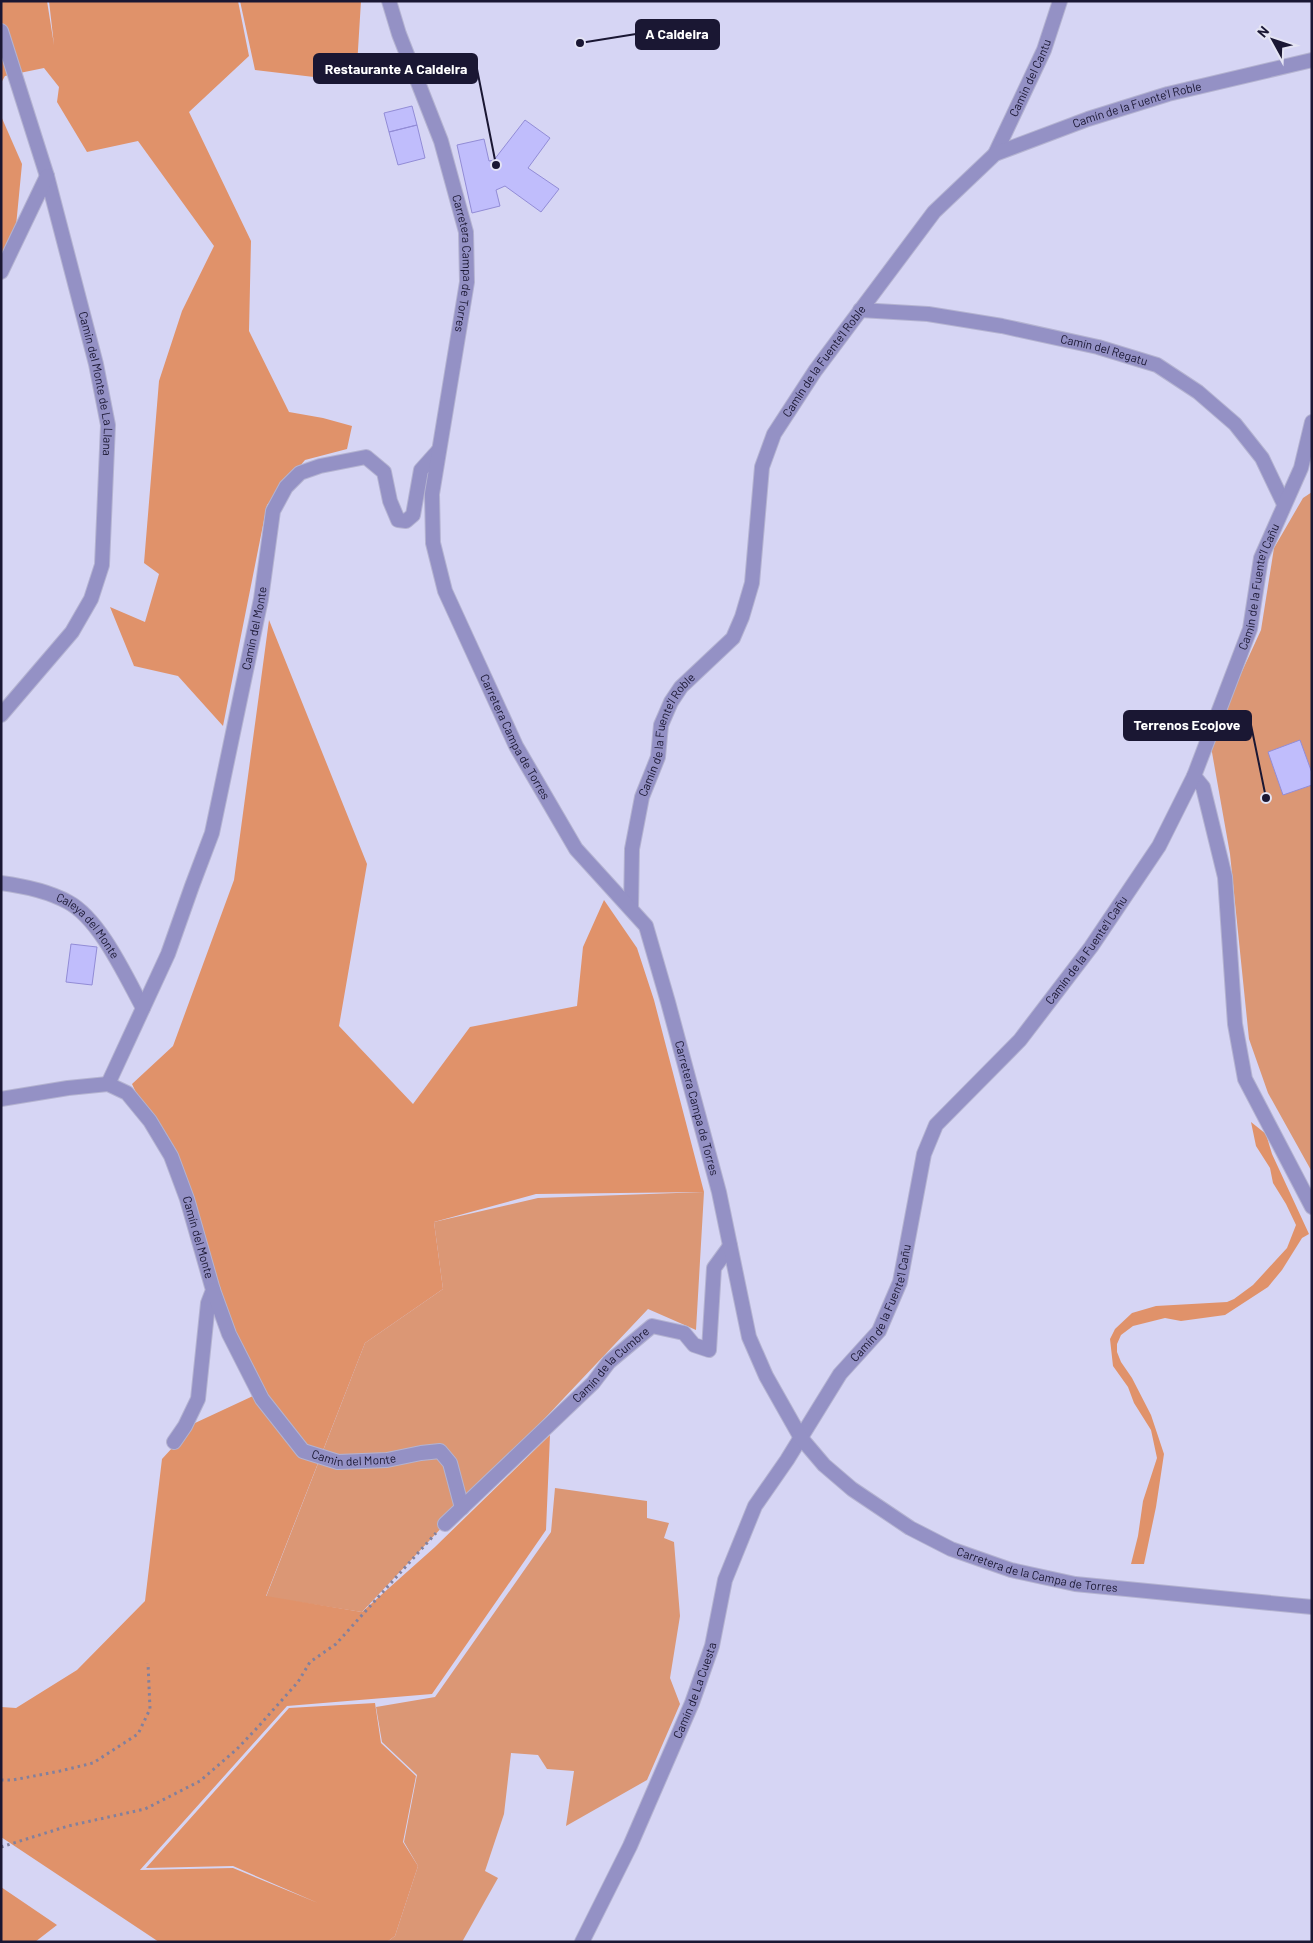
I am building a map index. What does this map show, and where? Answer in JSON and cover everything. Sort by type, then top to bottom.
[{"type":"street","name":"Carretera Campa de Torres","points":[[389,1],[399,34],[441,141],[466,232],[468,282],[432,494],[433,543],[445,591],[516,746],[576,849],[646,926],[719,1192],[749,1337],[766,1376],[801,1438]]},
{"type":"street","name":"Camin del Cantu","points":[[995,154],[1044,50],[1060,1]]},
{"type":"street","name":"Camin del Monte de La Llana","points":[[1,31],[47,176],[96,364],[108,425],[102,564],[91,598],[72,632],[1,715]]},
{"type":"street","name":"Camín de la Fuente'l Roble","points":[[630,909],[632,849],[642,797],[658,757],[661,725],[671,702],[681,687],[732,638],[742,617],[752,583],[762,467],[774,434],[815,371],[934,212],[995,154],[1088,119],[1168,94],[1312,60]]},
{"type":"street","points":[[1,272],[47,176]]},
{"type":"street","name":"Camín del Regatu","points":[[860,310],[928,314],[1002,326],[1098,347],[1157,365],[1198,392],[1235,424],[1262,458],[1284,504]]},
{"type":"street","name":"Camín de la Fuente'l Cañu","points":[[801,1438],[840,1374],[879,1332],[900,1282],[924,1154],[936,1126],[1020,1040],[1091,947],[1158,846],[1194,776],[1250,629],[1261,558],[1301,468],[1312,422]]},
{"type":"street","name":"Camín del Monte","points":[[143,1008],[168,954],[212,833],[261,600],[273,511],[286,487],[300,473],[320,466],[366,457],[384,472],[390,501],[398,520],[406,521],[413,515],[421,470],[438,451]]},
{"type":"street","points":[[1301,468],[1312,458]]},
{"type":"street","points":[[1194,776],[1203,787],[1225,877],[1235,1024],[1245,1078],[1312,1207]]},
{"type":"street","name":"Caleya del Monte","points":[[1,883],[25,887],[69,902],[90,919],[100,932],[143,1008]]},
{"type":"street","points":[[1,1099],[68,1088],[108,1084],[143,1008]]},
{"type":"street","name":"Camín del Monte","points":[[108,1084],[127,1093],[150,1121],[171,1156],[187,1199],[213,1290],[208,1303],[198,1399],[185,1426],[174,1442]]},
{"type":"street","name":"Camín de la Cumbre","points":[[445,1524],[593,1383],[609,1362],[652,1326],[684,1333],[694,1345],[709,1350],[714,1268],[730,1246]]},
{"type":"street","name":"Camin del Monte","points":[[213,1290],[243,1364],[262,1399],[302,1452],[338,1462],[387,1460],[421,1452],[440,1451],[450,1463],[462,1508]]},
{"type":"street","name":"Carretera de la Campa de Torres","points":[[801,1438],[824,1465],[852,1489],[910,1528],[951,1550],[1011,1570],[1075,1584],[1312,1607]]},
{"type":"street","name":"Camín de La Cuesta","points":[[582,1942],[630,1846],[692,1703],[712,1646],[726,1580],[755,1506],[801,1438]]},
{"type":"path","points":[[1,1847],[68,1826],[145,1810],[200,1781],[257,1728],[298,1682],[310,1662],[336,1644],[445,1524]]},
{"type":"path","points":[[1,1780],[32,1776],[93,1763],[138,1734],[150,1709],[148,1663]]},
{"type":"shaded area","points":[[1,1],[47,1],[54,45],[49,1],[238,1],[249,56],[189,112],[251,241],[249,331],[289,412],[323,418],[352,426],[347,449],[305,460],[267,505],[223,726],[178,676],[134,666],[110,607],[145,622],[159,574],[144,563],[159,381],[182,311],[214,246],[138,141],[87,152],[57,102],[59,87],[44,68],[5,76],[1,83]]},
{"type":"shaded area","points":[[240,1],[361,1],[356,82],[255,70]]},
{"type":"shaded area","points":[[1,116],[22,164],[16,226],[1,256]]},
{"type":"shaded area","points":[[1312,492],[1312,1172],[1268,1093],[1249,1039],[1230,854],[1210,741],[1261,630],[1274,548],[1303,498]]},
{"type":"shaded area","points":[[269,620],[367,864],[339,1026],[413,1104],[470,1027],[577,1006],[583,947],[604,900],[637,948],[654,1000],[704,1192],[536,1194],[434,1222],[443,1289],[365,1343],[266,1596],[362,1612],[435,1547],[550,1435],[546,1530],[432,1694],[287,1706],[140,1870],[233,1868],[318,1903],[233,1866],[146,1868],[289,1708],[375,1703],[381,1743],[416,1776],[403,1842],[418,1866],[395,1936],[387,1942],[159,1942],[1,1837],[1,1707],[16,1708],[77,1670],[145,1601],[162,1459],[195,1423],[253,1396],[187,1199],[132,1084],[173,1046],[234,880]]},
{"type":"shaded area","points":[[1251,1122],[1266,1134],[1272,1154],[1309,1234],[1302,1238],[1282,1270],[1268,1287],[1225,1315],[1181,1321],[1165,1318],[1133,1326],[1121,1335],[1117,1344],[1117,1352],[1151,1415],[1164,1454],[1156,1507],[1144,1564],[1131,1564],[1138,1536],[1143,1501],[1157,1458],[1151,1430],[1134,1403],[1128,1387],[1113,1366],[1110,1339],[1115,1329],[1132,1313],[1156,1306],[1227,1302],[1234,1299],[1253,1285],[1287,1248],[1296,1225],[1273,1183],[1270,1168],[1256,1146]]},
{"type":"shaded area","points":[[704,1192],[696,1330],[648,1309],[362,1612],[266,1597],[365,1343],[443,1289],[434,1222],[538,1198]]},
{"type":"shaded area","points":[[555,1488],[647,1501],[647,1518],[669,1523],[664,1538],[674,1542],[680,1616],[670,1678],[680,1704],[647,1780],[566,1826],[574,1771],[547,1769],[538,1755],[511,1753],[504,1814],[485,1871],[498,1878],[462,1942],[387,1942],[395,1936],[418,1866],[404,1842],[417,1775],[382,1742],[376,1707],[435,1697],[551,1532]]},
{"type":"shaded area","points":[[1,1887],[57,1925],[35,1942],[1,1942]]},
{"type":"building","points":[[412,106],[417,125],[389,132],[384,113]]},
{"type":"building","points":[[525,120],[550,138],[528,168],[559,189],[541,212],[505,186],[496,190],[500,206],[472,213],[457,145],[484,139],[489,161],[494,160]]},
{"type":"building","points":[[417,125],[425,158],[398,165],[389,132]]},
{"type":"building","points":[[1300,740],[1312,773],[1312,785],[1283,795],[1268,752]]},
{"type":"building","points":[[71,944],[97,947],[92,985],[66,982]]},
{"type":"place","name":"A Caldeira","points":[[580,43]]},
{"type":"place","name":"Restaurante A Caldeira","points":[[496,165]]},
{"type":"place","name":"Terrenos Ecojove","points":[[1266,798]]}]
